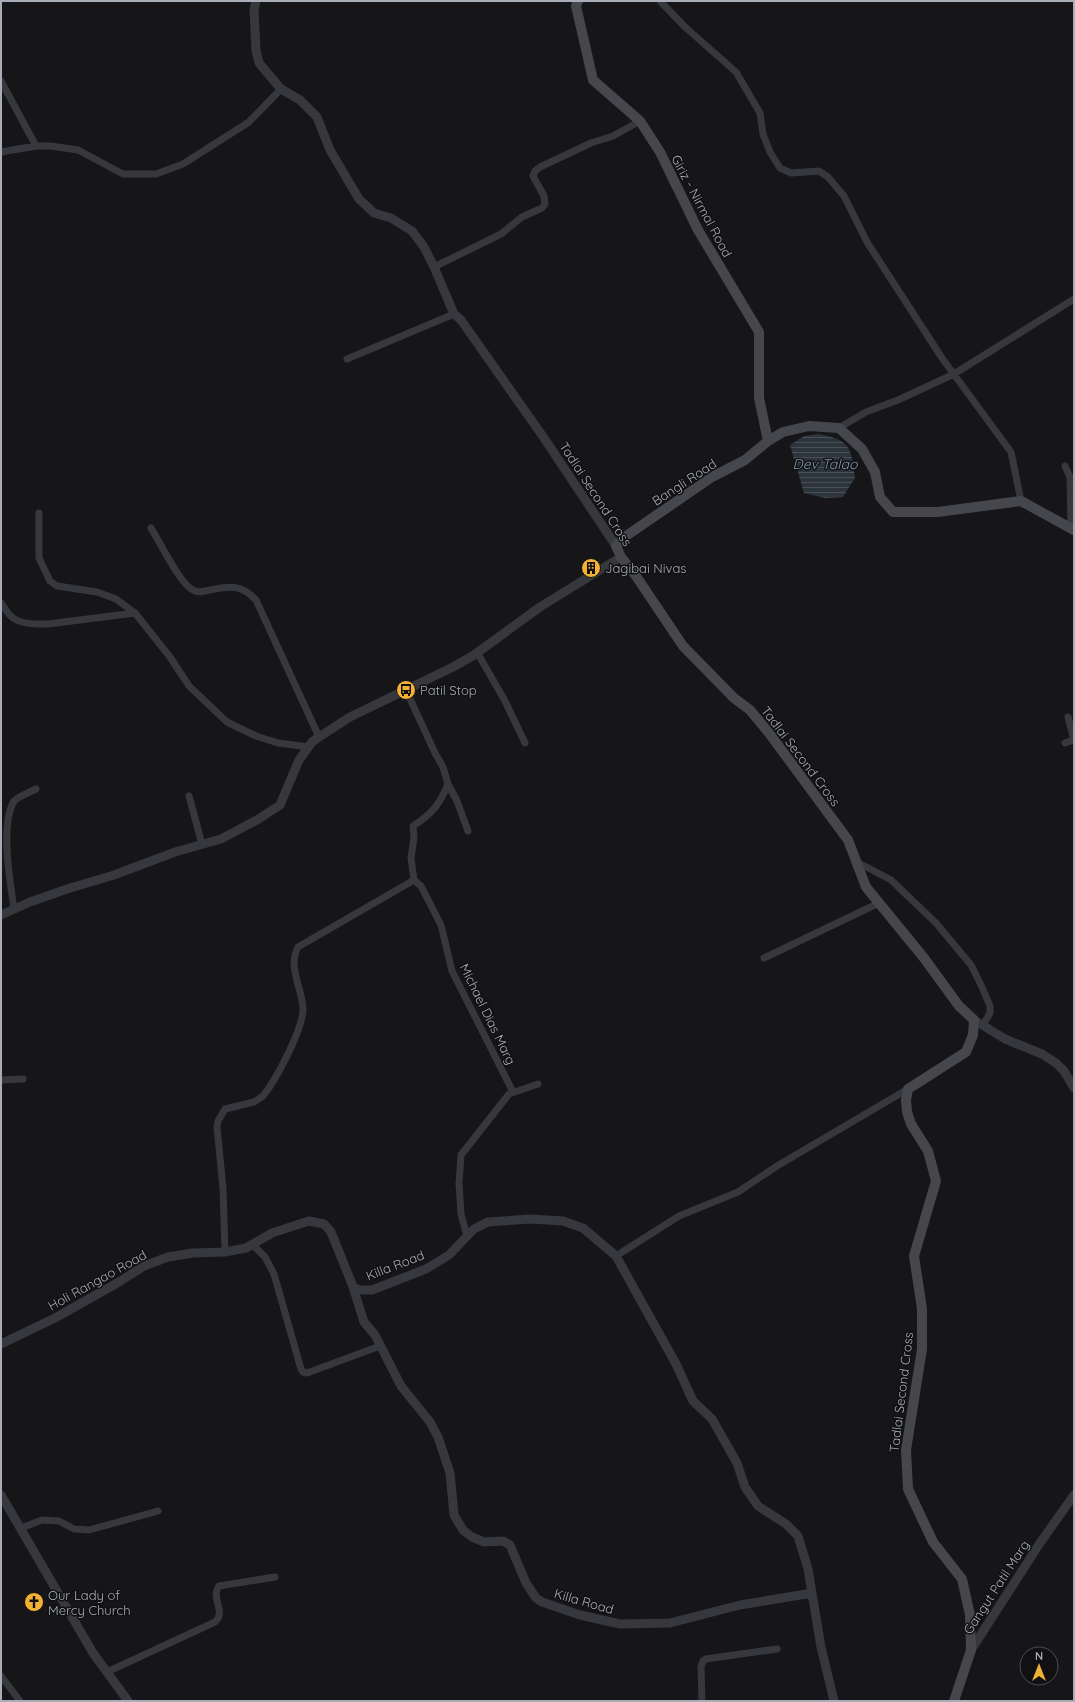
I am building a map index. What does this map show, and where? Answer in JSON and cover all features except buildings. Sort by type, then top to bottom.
[{"type":"main road","name":"Giriz - Nirmal Road","points":[[578,1],[576,6],[593,80],[640,121],[660,152],[698,230],[759,332],[759,398],[768,441]]},
{"type":"main road","name":"Bangli Road","points":[[616,546],[626,536],[712,477],[744,460],[768,441],[783,432],[808,426],[839,428]]},
{"type":"main road","points":[[839,428],[862,449],[875,472],[880,497],[893,512],[938,512],[1021,501],[1072,529]]},
{"type":"main road","name":"Tadlai Second Cross","points":[[616,546],[621,557],[636,576],[683,646],[734,698],[750,710],[769,733],[848,840],[866,887],[924,958],[959,1006],[978,1022]]},
{"type":"main road","points":[[908,1089],[966,1052],[978,1022]]},
{"type":"main road","name":"Tadlai Second Cross","points":[[908,1089],[906,1100],[907,1112],[911,1124],[928,1150],[936,1181],[914,1256],[922,1309],[922,1349],[906,1450],[908,1489],[933,1542],[962,1579],[970,1615],[971,1650]]},
{"type":"main road","name":"Gangut Patil Marg","points":[[954,1701],[971,1650]]},
{"type":"street","name":"Tadlai Second Cross","points":[[256,1],[254,10],[256,51],[259,63],[281,89],[300,100],[317,117],[330,150],[359,199],[374,213],[391,218],[412,231],[424,247],[454,314],[461,320],[544,438],[616,546]]},
{"type":"street","points":[[660,1],[685,28],[736,72],[760,113],[763,134],[770,152],[780,168],[791,173],[819,171],[828,178],[844,196],[867,242],[954,374],[1011,452],[1021,501]]},
{"type":"street","points":[[1,81],[36,146]]},
{"type":"street","points":[[1,152],[36,146],[51,146],[78,150],[123,174],[156,174],[183,164],[248,122],[281,89]]},
{"type":"street","points":[[434,267],[496,237],[522,216],[542,208],[545,204],[544,196],[534,176],[535,171],[540,167],[591,143],[613,136],[640,121]]},
{"type":"street","points":[[839,428],[866,412],[898,400],[954,374],[1074,299]]},
{"type":"street","points":[[347,359],[454,314]]},
{"type":"street","points":[[1065,466],[1070,477],[1072,529]]},
{"type":"street","points":[[39,512],[39,558],[50,581],[57,586],[97,592],[116,599],[135,613],[170,657],[189,686],[227,722],[256,736],[278,743],[309,747]]},
{"type":"street","points":[[152,528],[183,582],[194,591],[201,592],[230,587],[240,588],[250,593],[256,600],[319,737]]},
{"type":"street","points":[[1,915],[67,889],[221,839],[257,820],[280,805],[299,760],[319,737],[350,717],[453,667],[477,652],[540,607],[621,557]]},
{"type":"street","points":[[1,603],[12,618],[22,622],[34,624],[48,624],[135,613]]},
{"type":"street","points":[[477,652],[506,701],[525,743]]},
{"type":"street","points":[[406,690],[443,767],[448,784],[457,801],[468,831]]},
{"type":"street","points":[[1065,743],[1074,740],[1068,717]]},
{"type":"street","name":"Michael Dias Marg","points":[[448,784],[439,804],[414,826],[414,838],[410,858],[414,880],[422,886],[441,925],[452,971],[513,1092]]},
{"type":"street","points":[[14,909],[6,860],[6,819],[15,800],[36,789]]},
{"type":"street","points":[[189,796],[202,844]]},
{"type":"street","points":[[857,862],[891,880],[936,923],[971,966],[990,1006],[990,1013],[978,1022]]},
{"type":"street","points":[[225,1252],[223,1188],[217,1127],[218,1121],[225,1109],[254,1102],[263,1096],[298,1032],[303,1010],[294,965],[295,954],[298,947],[414,880]]},
{"type":"street","points":[[764,958],[879,903]]},
{"type":"street","name":"Tadlai Second Cross","points":[[978,1022],[1005,1039],[1042,1054],[1056,1063],[1064,1071],[1074,1088]]},
{"type":"street","points":[[1,1080],[23,1079]]},
{"type":"street","points":[[467,1236],[461,1214],[459,1191],[461,1155],[509,1094],[538,1084]]},
{"type":"street","points":[[616,1256],[679,1216],[738,1192],[777,1166],[908,1089]]},
{"type":"street","name":"Killa Road","points":[[353,1287],[359,1290],[372,1290],[426,1269],[449,1255],[474,1230],[488,1222],[530,1219],[564,1221],[583,1228],[616,1256],[676,1364],[693,1401],[712,1420],[737,1463],[746,1487],[758,1506],[786,1524],[798,1536],[808,1570],[821,1647],[834,1701]]},
{"type":"street","name":"Holi Rangao Road","points":[[1,1344],[55,1318],[119,1282],[144,1266],[168,1257],[193,1253],[225,1252],[246,1248],[272,1233],[309,1221],[324,1224],[331,1232],[353,1287]]},
{"type":"street","points":[[252,1244],[265,1257],[274,1274],[303,1372],[307,1373],[380,1346]]},
{"type":"street","name":"Killa Road","points":[[353,1287],[364,1322],[375,1335],[401,1386],[430,1422],[438,1437],[450,1472],[454,1515],[463,1530],[472,1537],[484,1542],[503,1541],[510,1545],[526,1583],[536,1598],[542,1602],[580,1614],[620,1624],[640,1625],[670,1623],[740,1605],[812,1593]]},
{"type":"street","points":[[1,1494],[93,1653],[128,1701]]},
{"type":"street","name":"Gangut Patil Marg","points":[[971,1650],[1074,1495]]},
{"type":"street","points":[[21,1528],[42,1520],[59,1521],[74,1529],[89,1530],[158,1511]]},
{"type":"street","points":[[107,1672],[219,1619],[220,1612],[216,1596],[216,1590],[219,1586],[275,1577]]},
{"type":"street","points":[[702,1701],[701,1667],[706,1659],[777,1649]]},
{"type":"street","points":[[1,1676],[20,1701]]},
{"type":"water","name":"Dev Talao","points":[[819,434],[838,439],[848,447],[850,452],[855,478],[843,497],[825,498],[804,493],[790,445],[804,436]]},
{"type":"place","name":"Jagibai Nivas","points":[[591,568]]},
{"type":"place","name":"Patil Stop","points":[[406,690]]},
{"type":"place","name":"Our Lady of Mercy Church","points":[[34,1602]]}]
